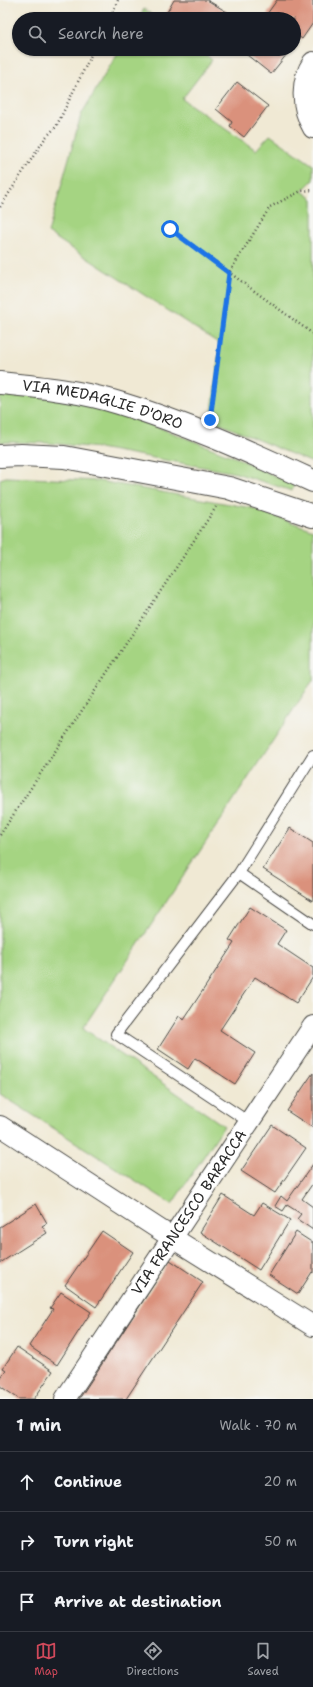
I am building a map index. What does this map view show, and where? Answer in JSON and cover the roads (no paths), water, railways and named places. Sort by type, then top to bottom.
[{"type":"street","points":[[313,62],[306,78],[303,91],[307,116],[313,128]]},
{"type":"street","name":"VIA MEDAGLIE D'ORO","points":[[0,383],[51,388],[119,403],[209,435],[313,481]]},
{"type":"street","points":[[0,456],[21,455],[64,457],[229,488],[313,516]]},
{"type":"street","name":"VIA FRANCESCO BARACCA","points":[[65,1399],[171,1237],[313,1026]]},
{"type":"street","points":[[0,1126],[171,1237],[313,1326]]},
{"type":"lane","points":[[249,1122],[116,1034],[239,873],[313,755]]},
{"type":"lane","points":[[239,873],[313,924]]}]
